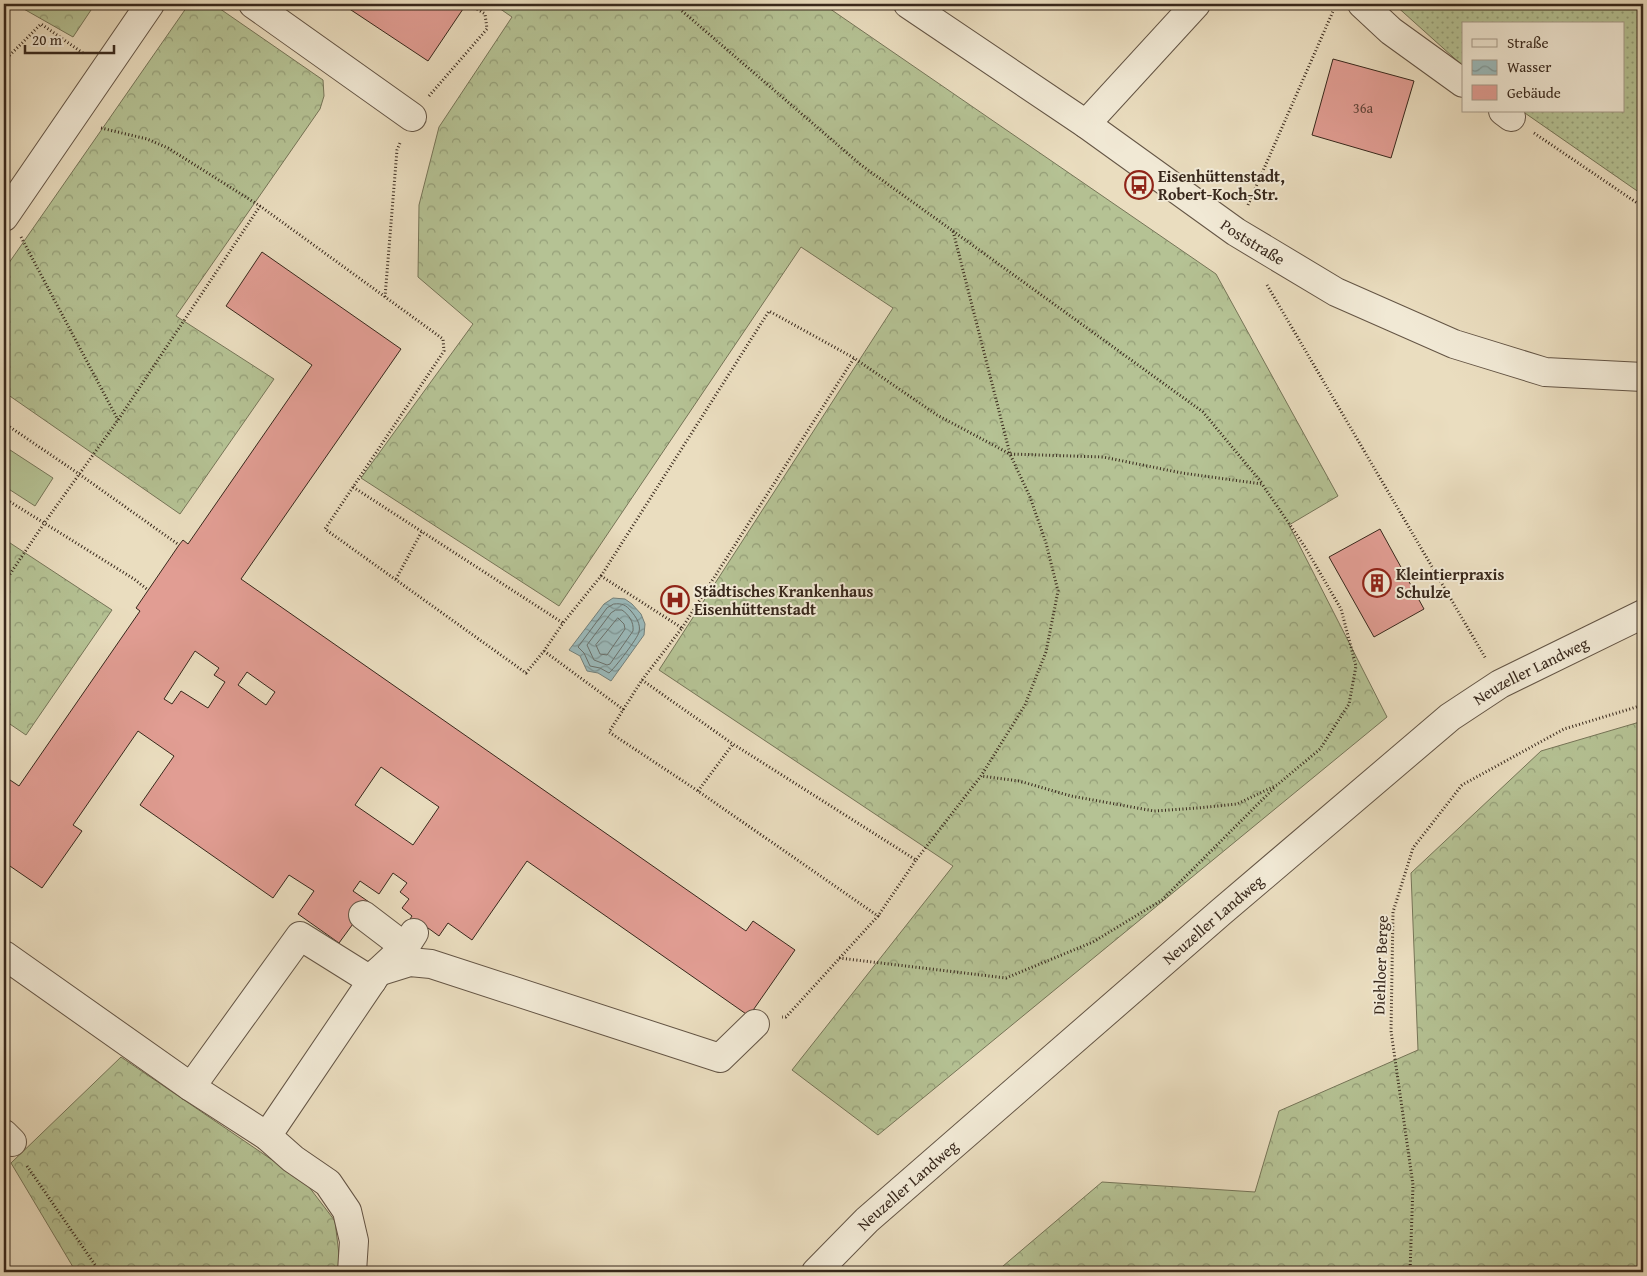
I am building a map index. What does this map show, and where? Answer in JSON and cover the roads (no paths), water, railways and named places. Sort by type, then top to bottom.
[{"type":"street","points":[[6,214],[150,4]]},
{"type":"street","points":[[253,4],[412,117]]},
{"type":"street","name":"Poststraße","points":[[908,4],[1086,124],[1236,232],[1336,292],[1454,344],[1545,372],[1643,377]]},
{"type":"street","points":[[1086,124],[1196,4]]},
{"type":"street","points":[[1362,4],[1391,31],[1462,82]]},
{"type":"street","name":"Neuzeller Landweg","points":[[816,1272],[867,1220],[1220,912],[1450,717],[1500,684],[1643,614]]},
{"type":"street","points":[[267,1136],[375,977],[410,940],[363,915]]},
{"type":"street","points":[[191,1087],[300,936],[375,977]]},
{"type":"street","points":[[4,955],[191,1087],[267,1136],[293,1159],[328,1183],[347,1211],[354,1241],[352,1272]]},
{"type":"street","points":[[375,977],[410,962],[431,964],[720,1058],[755,1024]]},
{"type":"water","points":[[613,598],[625,599],[632,604],[641,614],[645,624],[644,635],[611,681],[598,673],[587,671],[580,656],[569,650],[604,604]]},
{"type":"place","name":"Eisenhüttenstadt, Robert-Koch-Str.","points":[[1139,185]]},
{"type":"place","name":"Kleintierpraxis Schulze","points":[[1377,583]]},
{"type":"place","name":"Städtisches Krankenhaus Eisenhüttenstadt","points":[[675,600]]}]
